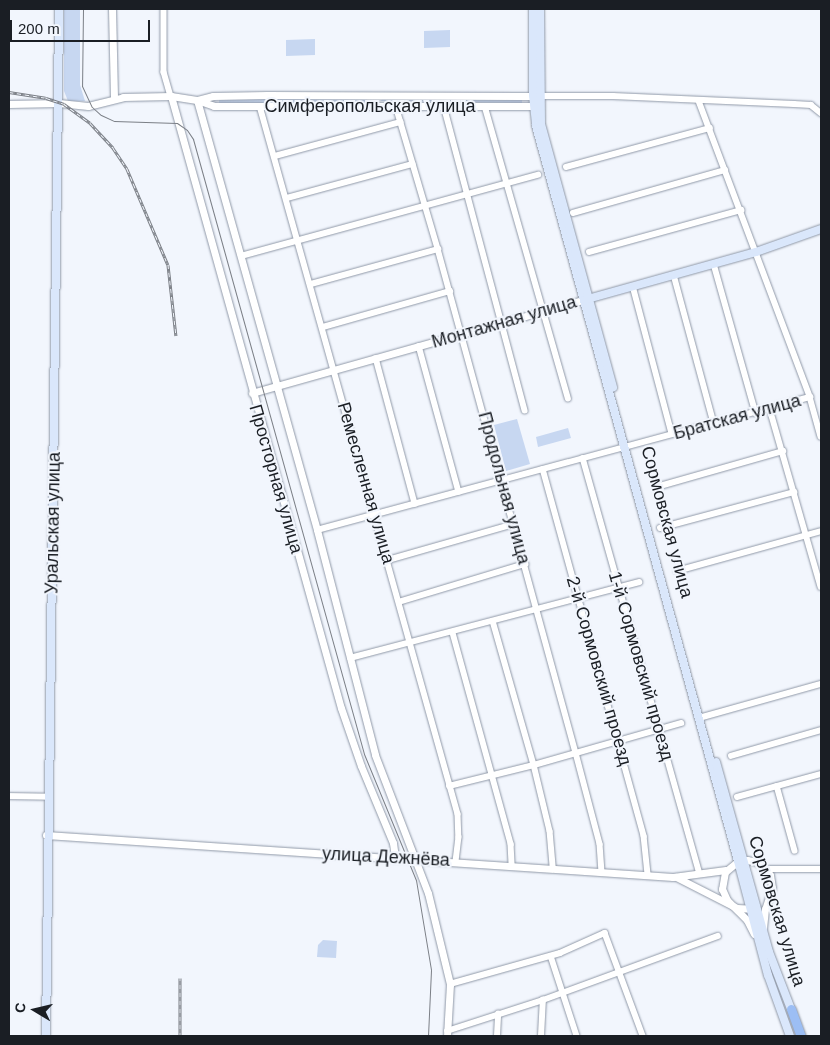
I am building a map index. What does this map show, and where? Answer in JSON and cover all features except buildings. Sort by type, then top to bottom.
[{"type":"highway","name":"Сормовская улица","points":[[791,1009],[801,1036]]},
{"type":"main road","name":"Уральская улица","points":[[46,1036],[47,797],[58,9]]},
{"type":"main road","name":"Сормовская улица","points":[[533,9],[536,96],[541,124],[586,300]]},
{"type":"main road","name":"Сормовская улица","points":[[540,9],[536,96],[533,106],[536,126],[741,860],[754,909],[762,953],[791,1009]]},
{"type":"main road","name":"Монтажная улица","points":[[586,300],[756,252],[821,229]]},
{"type":"main road","name":"Сормовская улица","points":[[754,909],[763,929],[770,967],[790,1036]]},
{"type":"street","points":[[112,9],[114,99]]},
{"type":"street","points":[[164,9],[164,72],[172,96]]},
{"type":"street","points":[[376,95],[376,106]]},
{"type":"street","name":"Симферопольская улица","points":[[9,104],[58,103],[88,106],[114,99],[172,96],[197,100],[214,106],[533,106]]},
{"type":"street","name":"Просторная улица","points":[[172,96],[252,393],[341,708],[361,766],[393,843],[395,858]]},
{"type":"street","name":"Симферопольская улица","points":[[197,100],[213,96],[613,96],[811,105],[819,111]]},
{"type":"street","name":"Просторная улица","points":[[197,100],[317,530],[375,755],[428,893],[450,984],[447,1033]]},
{"type":"street","points":[[699,101],[810,398],[821,437]]},
{"type":"street","name":"Ремесленная улица","points":[[260,106],[388,560],[409,644],[449,786],[459,827],[456,861]]},
{"type":"street","name":"Продольная улица","points":[[396,106],[450,291],[576,753],[600,844],[602,872]]},
{"type":"street","points":[[444,106],[525,410]]},
{"type":"street","points":[[485,106],[568,398]]},
{"type":"street","points":[[275,156],[400,122]]},
{"type":"street","points":[[566,167],[710,128]]},
{"type":"street","points":[[287,198],[412,164]]},
{"type":"street","points":[[573,213],[725,170]]},
{"type":"street","points":[[241,256],[538,175]]},
{"type":"street","points":[[588,252],[741,210]]},
{"type":"street","points":[[311,284],[438,249]]},
{"type":"street","points":[[714,264],[756,413]]},
{"type":"street","points":[[674,275],[714,423]]},
{"type":"street","points":[[633,286],[672,434]]},
{"type":"street","points":[[323,327],[450,291]]},
{"type":"street","name":"Монтажная улица","points":[[252,393],[586,300]]},
{"type":"street","points":[[419,346],[459,492]]},
{"type":"street","points":[[376,358],[415,504]]},
{"type":"street","name":"Братская улица","points":[[317,530],[810,398]]},
{"type":"street","points":[[770,409],[821,587]]},
{"type":"street","points":[[660,486],[783,451]]},
{"type":"street","name":"1-й Сормовский проезд","points":[[583,458],[700,874]]},
{"type":"street","name":"2-й Сормовский проезд","points":[[543,469],[644,836],[648,874]]},
{"type":"street","points":[[660,528],[794,492]]},
{"type":"street","points":[[388,560],[514,524]]},
{"type":"street","points":[[677,571],[821,531]]},
{"type":"street","points":[[399,602],[525,564]]},
{"type":"street","points":[[350,658],[453,633],[536,608],[639,582]]},
{"type":"street","points":[[493,621],[534,765],[550,831],[552,869]]},
{"type":"street","points":[[453,633],[511,844],[512,866]]},
{"type":"street","points":[[701,717],[821,684]]},
{"type":"street","points":[[449,786],[534,765],[681,723]]},
{"type":"street","points":[[731,756],[821,730]]},
{"type":"street","points":[[737,796],[821,774]]},
{"type":"street","points":[[777,786],[795,851]]},
{"type":"street","points":[[9,796],[47,797]]},
{"type":"street","name":"улица Дежнёва","points":[[47,835],[673,877],[726,870]]},
{"type":"street","points":[[762,953],[752,927],[722,892],[722,882],[726,870],[741,860],[755,861],[766,869],[772,886],[767,900],[763,929]]},
{"type":"street","points":[[766,869],[821,869]]},
{"type":"street","points":[[673,877],[734,907],[754,909],[767,900]]},
{"type":"street","points":[[450,984],[551,956],[605,933],[643,1036]]},
{"type":"street","points":[[447,1033],[718,936]]},
{"type":"street","points":[[551,956],[561,993],[577,1036]]},
{"type":"street","points":[[540,1036],[543,1000]]},
{"type":"street","points":[[497,1036],[498,1014]]},
{"type":"shaded area","points":[[64,9],[80,9],[80,85],[85,101],[68,101],[64,91]]},
{"type":"shaded area","points":[[450,30],[450,47],[424,48],[424,31]]},
{"type":"shaded area","points":[[315,39],[315,55],[286,56],[286,40]]},
{"type":"shaded area","points":[[219,98],[367,99],[365,103],[219,103]]},
{"type":"shaded area","points":[[522,98],[522,103],[381,101],[382,99]]},
{"type":"shaded area","points":[[517,419],[530,464],[506,471],[494,425]]},
{"type":"shaded area","points":[[568,428],[571,438],[538,447],[536,437]]},
{"type":"shaded area","points":[[323,940],[337,941],[336,958],[317,957],[318,945]]},
{"type":"tram line","points":[[83,9],[82,86],[92,107],[101,115],[114,121],[177,123],[187,130],[193,139],[364,754],[416,880],[431,970],[428,1036]]},
{"type":"railway","points":[[9,92],[46,98],[64,104],[90,123],[113,148],[127,169],[168,265],[176,336]]},
{"type":"railway","points":[[180,978],[180,1036]]}]
